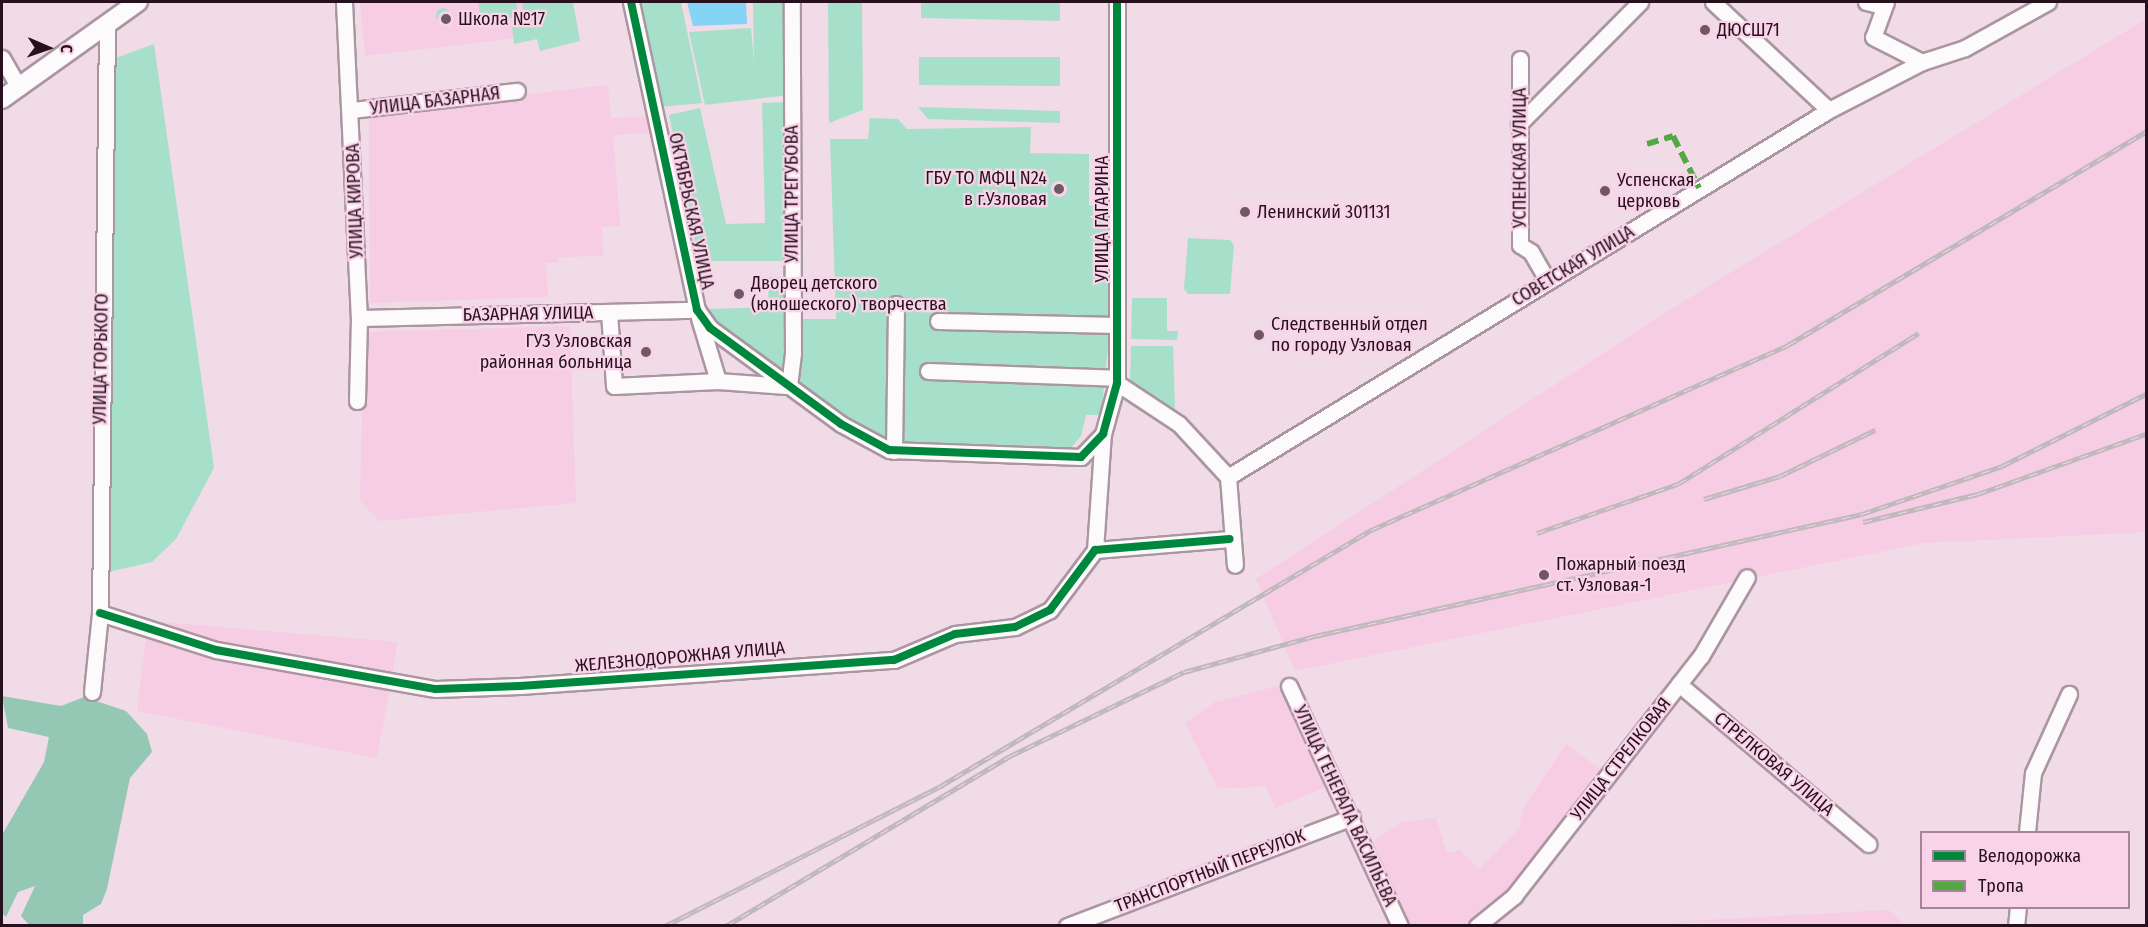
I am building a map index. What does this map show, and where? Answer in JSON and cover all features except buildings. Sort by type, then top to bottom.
[{"type":"main road","points":[[2,99],[138,2]]},
{"type":"street","name":"УЛИЦА КИРОВА","points":[[344,2],[352,110],[359,318],[357,400]]},
{"type":"street","name":"ОКТЯБРЬСКАЯ УЛИЦА","points":[[631,2],[697,310],[710,328],[789,386],[894,451]]},
{"type":"street","name":"УЛИЦА ТРЕГУБОВА","points":[[789,386],[793,352],[792,2]]},
{"type":"street","name":"УЛИЦА ГАГАРИНА","points":[[1095,550],[1103,434],[1116,380],[1117,2]]},
{"type":"street","points":[[1519,124],[1640,2]]},
{"type":"street","points":[[1713,2],[1829,110]]},
{"type":"street","points":[[1866,2],[1884,4],[1873,37],[1922,62]]},
{"type":"street","name":"СОВЕТСКАЯ УЛИЦА","points":[[1228,477],[1829,110],[1922,62],[1965,48],[2048,2]]},
{"type":"street","name":"УЛИЦА ГОРЬКОГО","points":[[92,692],[100,612],[107,25]]},
{"type":"street","points":[[2,57],[19,87]]},
{"type":"street","name":"УСПЕНСКАЯ УЛИЦА","points":[[1520,59],[1520,245],[1531,252],[1548,282]]},
{"type":"street","name":"УЛИЦА БАЗАРНАЯ","points":[[352,110],[517,91]]},
{"type":"street","points":[[896,304],[894,451],[1081,457],[1103,434]]},
{"type":"street","name":"БАЗАРНАЯ УЛИЦА","points":[[359,318],[697,310]]},
{"type":"street","points":[[697,310],[718,381]]},
{"type":"street","points":[[609,312],[610,385],[718,381],[789,386]]},
{"type":"street","points":[[938,321],[1116,325]]},
{"type":"street","points":[[928,372],[1116,380],[1179,424],[1228,477],[1234,502],[1230,539],[1235,565]]},
{"type":"street","points":[[1095,550],[1230,539]]},
{"type":"street","name":"ЖЕЛЕЗНОДОРОЖНАЯ УЛИЦА","points":[[100,612],[216,650],[436,689],[520,686],[894,660],[955,634],[1015,627],[1050,610],[1095,550]]},
{"type":"street","name":"УЛИЦА СТРЕЛКОВАЯ","points":[[1477,926],[1514,896],[1679,684],[1747,577]]},
{"type":"street","name":"СТРЕЛКОВАЯ УЛИЦА","points":[[1679,684],[1868,843]]},
{"type":"street","name":"УЛИЦА ГЕНЕРАЛА ВАСИЛЬЕВА","points":[[1289,686],[1400,926]]},
{"type":"street","points":[[2026,831],[2033,773],[2069,694]]},
{"type":"street","name":"ТРАНСПОРТНЫЙ ПЕРЕУЛОК","points":[[1067,926],[1352,818]]},
{"type":"street","points":[[2016,926],[2018,909]]},
{"type":"shaded area","name":"Школа №17","points":[[360,2],[527,2],[532,36],[365,56]]},
{"type":"shaded area","points":[[2146,19],[2146,532],[1924,543],[1295,671],[1256,579],[1676,306]]},
{"type":"shaded area","points":[[608,85],[611,118],[652,116],[655,132],[613,135],[620,226],[602,227],[603,256],[558,257],[558,262],[546,263],[548,297],[370,303],[369,113]]},
{"type":"shaded area","points":[[570,326],[576,503],[379,521],[360,501],[364,332]]},
{"type":"shaded area","points":[[148,621],[398,642],[377,758],[137,711]]},
{"type":"shaded area","points":[[1278,686],[1329,786],[1275,808],[1266,786],[1218,789],[1185,723],[1215,702]]},
{"type":"shaded area","points":[[1566,744],[1607,774],[1520,880],[1465,925],[1404,925],[1374,841],[1402,822],[1436,818],[1447,853],[1460,850],[1479,869],[1520,827],[1522,810]]},
{"type":"shaded area","points":[[1889,910],[1904,925],[1667,922]]},
{"type":"green space","points":[[478,2],[516,2],[519,17],[482,23]]},
{"type":"green space","points":[[522,2],[573,2],[580,41],[540,51],[537,39],[514,44],[512,26],[526,24]]},
{"type":"green space","points":[[639,2],[681,2],[702,103],[660,107]]},
{"type":"green space","points":[[753,2],[789,2],[789,95],[705,105],[689,32],[751,28],[754,62]]},
{"type":"green space","points":[[828,2],[862,2],[863,110],[829,123]]},
{"type":"green space","points":[[921,2],[1060,2],[1060,21],[921,18]]},
{"type":"green space","points":[[440,8],[446,8],[450,15],[446,22],[440,22],[436,18],[436,12]]},
{"type":"green space","points":[[154,44],[214,468],[176,539],[152,562],[104,573],[116,58]]},
{"type":"green space","points":[[919,57],[1060,57],[1060,86],[919,85]]},
{"type":"green space","points":[[787,102],[790,261],[699,261],[669,115],[700,108],[726,224],[765,223],[762,103]]},
{"type":"green space","points":[[918,107],[1060,111],[1060,123],[928,119]]},
{"type":"green space","points":[[870,118],[898,119],[907,129],[1031,127],[1030,153],[1089,154],[1089,205],[1111,212],[1111,318],[1101,415],[1086,415],[1081,436],[1070,449],[901,447],[868,433],[795,380],[797,319],[836,319],[830,139],[868,139]]},
{"type":"green space","points":[[1188,238],[1230,240],[1234,245],[1230,294],[1188,294],[1184,289]]},
{"type":"green space","points":[[769,277],[791,277],[789,380],[714,322],[709,309],[768,307]]},
{"type":"green space","points":[[1132,298],[1167,298],[1167,331],[1178,331],[1177,340],[1131,339]]},
{"type":"green space","points":[[1131,346],[1173,346],[1175,409],[1130,381]]},
{"type":"green space","points":[[2,696],[61,706],[84,697],[126,711],[147,734],[152,752],[130,778],[107,889],[101,904],[83,915],[83,925],[29,925],[21,916],[35,886],[18,892],[6,917],[2,913],[2,835],[44,762],[49,737],[8,728]]},
{"type":"water","points":[[687,2],[746,2],[747,24],[693,26]]},
{"type":"railway","points":[[665,926],[939,787],[1371,530],[1788,345],[2146,132]]},
{"type":"railway","points":[[1537,533],[1678,484],[1919,333]]},
{"type":"railway","points":[[726,926],[1010,756],[1184,672],[1315,636],[1862,514],[2002,466],[2146,394]]},
{"type":"railway","points":[[1704,499],[1780,476],[1875,430]]},
{"type":"railway","points":[[1863,522],[1978,494],[2146,434]]},
{"type":"marked path","points":[[1647,144],[1673,136],[1699,188]]},
{"type":"cycle path","points":[[631,2],[697,310],[710,328],[841,424],[889,450],[1081,457],[1103,434],[1117,383],[1117,2]]},
{"type":"cycle path","points":[[100,613],[216,650],[436,689],[520,686],[894,660],[955,634],[1015,627],[1050,610],[1095,550],[1230,539]]},
{"type":"place","name":"Школа №17","points":[[446,19]]},
{"type":"place","name":"ДЮСШ71","points":[[1705,30]]},
{"type":"place","name":"ГБУ ТО МФЦ N24 в г.Узловая","points":[[1059,189]]},
{"type":"place","name":"Успенская церковь","points":[[1605,191]]},
{"type":"place","name":"Ленинский 301131","points":[[1245,212]]},
{"type":"place","name":"Дворец детского (юношеского) творчества","points":[[739,294]]},
{"type":"place","name":"Следственный отдел по городу Узловая","points":[[1259,335]]},
{"type":"place","name":"ГУЗ Узловская районная больница","points":[[646,352]]},
{"type":"place","name":"Пожарный поезд ст. Узловая-1","points":[[1544,575]]}]
